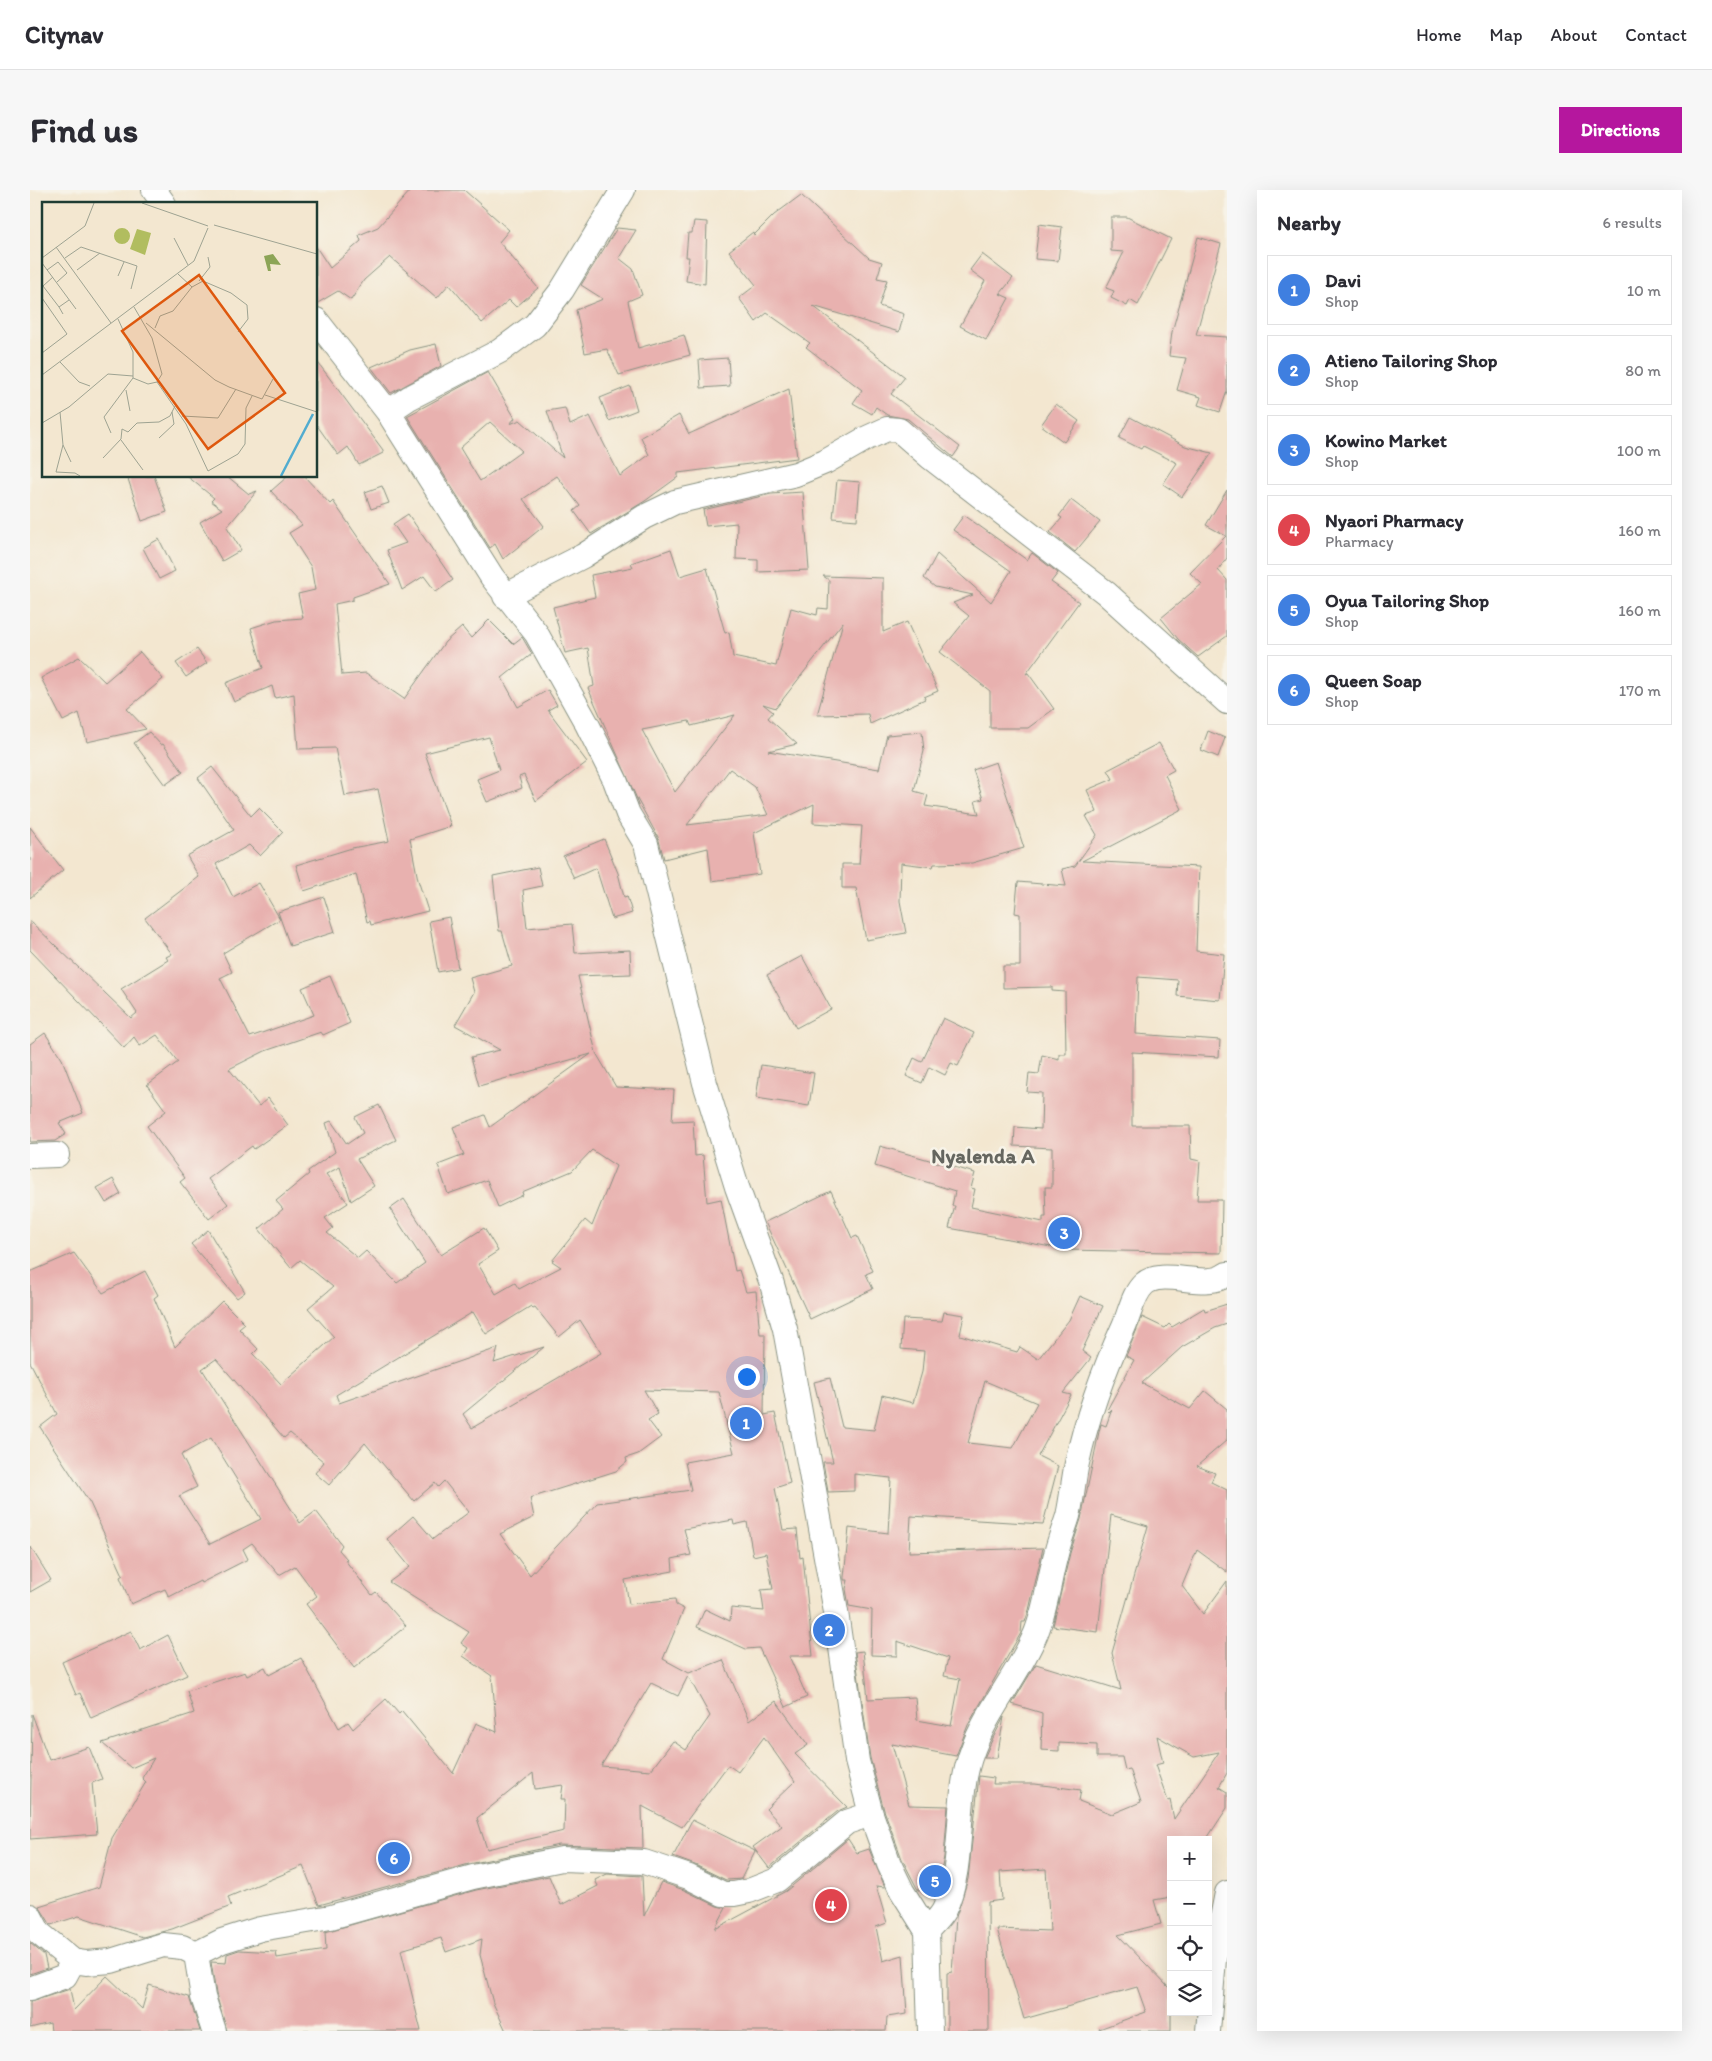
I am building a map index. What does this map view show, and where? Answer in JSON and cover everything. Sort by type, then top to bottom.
[{"type":"street","points":[[154,190],[163,202]]},
{"type":"street","points":[[388,412],[409,398],[500,351],[535,325],[558,296],[623,190]]},
{"type":"street","points":[[318,323],[388,412],[411,445],[474,550],[505,596],[536,633],[558,668],[614,780],[628,814],[646,844],[705,1083],[737,1187],[771,1281],[785,1329],[836,1612],[852,1732],[871,1814],[889,1864],[902,1891],[927,1931],[930,2031]]},
{"type":"street","points":[[505,596],[583,556],[644,517],[675,502],[796,474],[825,462],[887,429],[899,430],[930,457],[987,499],[1046,548],[1106,592],[1227,702]]},
{"type":"street","points":[[30,1156],[57,1156]]},
{"type":"street","points":[[927,1931],[943,1912],[949,1897],[960,1834],[966,1770],[976,1736],[1036,1634],[1047,1595],[1056,1551],[1067,1519],[1075,1486],[1077,1464],[1094,1398],[1136,1296],[1144,1283],[1159,1278],[1206,1280],[1222,1278],[1227,1274]]},
{"type":"street","points":[[196,1954],[222,1941],[260,1930],[331,1917],[473,1877],[562,1859],[644,1862],[689,1876],[723,1894],[749,1891],[777,1880],[847,1822],[871,1814]]},
{"type":"street","points":[[1208,2031],[1214,1959],[1227,1893]]},
{"type":"street","points":[[30,1916],[39,1933],[73,1961],[86,1963],[112,1961],[163,1945],[182,1947],[196,1954]]},
{"type":"street","points":[[196,1954],[203,1997],[214,2031]]},
{"type":"street","points":[[30,1989],[64,1976],[73,1961]]},
{"type":"building","points":[[411,190],[464,190],[509,230],[499,242],[538,288],[516,307],[509,300],[482,323],[449,284],[437,298],[390,257],[364,280],[351,300],[338,291],[318,303],[318,250],[330,268],[361,241],[359,235],[378,227]]},
{"type":"building","points":[[801,195],[869,258],[882,262],[877,278],[887,280],[879,306],[904,314],[899,332],[813,306],[905,377],[891,394],[960,447],[953,457],[908,419],[887,415],[876,407],[872,414],[853,403],[862,390],[806,347],[810,343],[767,313],[756,322],[739,298],[756,285],[729,251],[753,232],[754,235],[774,215]]},
{"type":"building","points":[[1111,217],[1127,217],[1171,239],[1138,305],[1130,300],[1127,306],[1111,298],[1114,291],[1106,288],[1124,252],[1111,251]]},
{"type":"building","points":[[694,221],[707,222],[705,284],[686,281],[689,257],[686,257],[688,233],[692,233]]},
{"type":"building","points":[[1039,224],[1062,227],[1058,261],[1035,259]]},
{"type":"building","points":[[617,228],[636,230],[619,258],[633,269],[642,295],[628,301],[638,348],[684,335],[690,355],[619,375],[607,349],[585,353],[576,310],[603,299],[581,285]]},
{"type":"building","points":[[1198,237],[1221,244],[1196,335],[1227,337],[1227,391],[1220,412],[1198,405],[1201,397],[1177,390],[1186,358],[1169,356],[1172,332]]},
{"type":"building","points":[[982,254],[1013,278],[1000,294],[1009,298],[986,340],[960,326],[985,281],[970,270]]},
{"type":"building","points":[[436,344],[441,366],[391,393],[371,367],[410,350]]},
{"type":"building","points":[[728,358],[730,386],[701,388],[699,360]]},
{"type":"building","points":[[318,363],[383,450],[383,453],[359,465],[348,447],[338,455],[318,427]]},
{"type":"building","points":[[488,372],[515,418],[510,424],[520,420],[563,458],[547,411],[565,408],[570,425],[590,416],[620,476],[649,455],[641,437],[679,415],[689,434],[789,389],[797,458],[678,473],[678,477],[645,501],[591,534],[574,511],[580,506],[557,476],[523,499],[544,526],[503,559],[495,544],[490,548],[407,416]],"holes":[[[490,422],[522,451],[480,481],[460,448]]]},
{"type":"building","points":[[630,386],[637,410],[609,421],[600,398]]},
{"type":"building","points":[[1056,404],[1079,421],[1064,442],[1041,425]]},
{"type":"building","points":[[1130,417],[1185,446],[1212,453],[1182,497],[1163,484],[1177,463],[1143,446],[1141,449],[1119,438]]},
{"type":"building","points":[[128,478],[155,478],[167,512],[142,521]]},
{"type":"building","points":[[189,478],[229,478],[249,494],[257,491],[227,527],[241,550],[222,561],[200,522],[222,509],[211,501],[214,498]]},
{"type":"building","points":[[286,478],[306,478],[330,504],[333,501],[390,584],[353,597],[353,600],[335,604],[342,675],[366,673],[404,699],[445,642],[462,627],[471,638],[489,620],[513,644],[522,637],[532,654],[502,678],[518,707],[548,690],[557,705],[548,710],[587,762],[536,801],[524,775],[519,777],[522,788],[487,802],[477,779],[499,770],[489,737],[425,753],[451,826],[410,839],[418,880],[428,911],[371,925],[370,921],[367,922],[356,874],[304,891],[296,865],[352,848],[389,841],[378,789],[345,796],[335,748],[298,749],[294,694],[275,698],[272,686],[234,702],[226,683],[263,668],[251,628],[276,620],[303,618],[298,594],[315,590],[311,567],[289,533],[302,525],[271,491]]},
{"type":"building","points":[[837,480],[860,482],[857,520],[833,518]]},
{"type":"building","points":[[382,486],[389,503],[371,509],[365,492]]},
{"type":"building","points":[[1227,490],[1227,558],[1218,570],[1227,580],[1227,636],[1198,657],[1178,639],[1161,618],[1202,584],[1190,573],[1226,536],[1206,525]]},
{"type":"building","points":[[803,492],[809,570],[758,572],[758,560],[736,559],[737,523],[706,526],[703,510],[771,494]]},
{"type":"building","points":[[1071,500],[1100,522],[1075,552],[1050,532],[1062,518],[1059,516]]},
{"type":"building","points":[[408,514],[453,580],[436,592],[424,576],[402,590],[387,550],[406,543],[393,524]]},
{"type":"building","points":[[964,515],[1027,560],[1032,553],[1058,573],[1051,582],[1079,602],[1026,674],[1028,673],[1054,709],[1028,728],[990,728],[990,691],[940,652],[969,616],[953,603],[973,595],[935,587],[924,578],[937,554],[991,602],[1011,571],[953,530]]},
{"type":"building","points":[[159,539],[175,571],[159,579],[143,548]]},
{"type":"building","points":[[671,549],[680,576],[707,568],[725,633],[729,632],[733,657],[776,666],[791,608],[817,615],[818,608],[828,609],[829,580],[823,576],[883,578],[883,632],[907,622],[938,691],[924,697],[925,699],[870,724],[868,714],[817,715],[843,622],[776,708],[763,704],[773,712],[768,718],[797,744],[768,751],[879,769],[887,735],[922,732],[924,751],[914,791],[928,795],[925,806],[979,814],[975,801],[983,799],[973,770],[996,762],[1024,848],[972,863],[934,864],[933,867],[901,863],[900,901],[906,933],[866,940],[856,888],[842,888],[842,864],[859,864],[862,826],[813,823],[814,804],[754,833],[760,874],[712,881],[708,848],[664,859],[658,837],[637,799],[588,688],[594,686],[588,648],[565,653],[553,607],[595,597],[591,575],[633,567],[631,563]],"holes":[[[735,715],[675,792],[642,730],[689,721],[691,726]],[[730,769],[755,787],[768,815],[687,825]]]},
{"type":"building","points":[[197,649],[207,663],[186,677],[176,663]]},
{"type":"building","points":[[140,652],[163,679],[127,709],[146,729],[87,742],[79,713],[63,721],[41,678],[79,657],[105,682]]},
{"type":"building","points":[[1208,731],[1225,738],[1218,757],[1201,750]]},
{"type":"building","points":[[149,732],[161,745],[163,744],[183,772],[165,785],[134,743]]},
{"type":"building","points":[[1159,743],[1174,770],[1165,775],[1182,809],[1082,861],[1199,867],[1196,951],[1224,954],[1220,1000],[1177,996],[1178,980],[1138,977],[1136,1034],[1220,1040],[1219,1057],[1132,1052],[1132,1126],[1190,1126],[1191,1159],[1200,1161],[1197,1200],[1222,1200],[1221,1253],[1067,1250],[949,1228],[955,1206],[952,1206],[955,1191],[875,1166],[880,1146],[975,1173],[971,1188],[975,1189],[971,1207],[1043,1222],[1043,1217],[1046,1217],[1045,1187],[1052,1187],[1052,1148],[1014,1146],[1015,1127],[1041,1129],[1042,1093],[1027,1092],[1029,1073],[1039,1074],[1042,1055],[1059,1059],[1059,1054],[1066,1054],[1065,992],[1052,991],[1052,987],[1003,988],[1003,966],[1020,966],[1020,914],[1015,913],[1018,882],[1066,886],[1062,869],[1075,866],[1097,835],[1086,816],[1097,812],[1087,790],[1113,779],[1108,770]]},
{"type":"building","points":[[212,767],[251,816],[259,808],[283,832],[260,856],[249,845],[216,864],[233,897],[259,883],[280,919],[223,953],[232,972],[220,978],[250,1037],[314,1015],[302,988],[330,976],[350,1023],[323,1035],[321,1032],[265,1051],[229,1069],[259,1106],[268,1098],[288,1125],[254,1149],[252,1146],[208,1179],[228,1204],[209,1219],[180,1182],[185,1178],[147,1126],[166,1111],[147,1085],[178,1062],[157,1035],[140,1046],[134,1037],[124,1048],[30,950],[30,921],[131,1018],[137,1013],[121,989],[168,960],[166,957],[172,954],[145,918],[199,877],[187,856],[234,830],[198,778]]},
{"type":"building","points":[[30,827],[63,870],[30,898]]},
{"type":"building","points":[[604,839],[618,873],[624,897],[627,896],[632,913],[612,919],[596,868],[574,878],[563,856]]},
{"type":"building","points":[[538,867],[542,886],[523,890],[527,928],[572,924],[575,953],[630,950],[631,974],[578,976],[596,1053],[616,1087],[674,1090],[672,1121],[693,1120],[695,1156],[703,1155],[707,1202],[721,1199],[735,1271],[739,1270],[746,1292],[756,1291],[760,1334],[765,1334],[764,1415],[775,1413],[790,1483],[775,1488],[783,1530],[797,1529],[800,1558],[803,1557],[813,1656],[789,1656],[807,1697],[786,1707],[759,1648],[746,1649],[697,1627],[705,1609],[730,1621],[731,1608],[764,1611],[761,1590],[773,1589],[766,1553],[753,1556],[747,1522],[734,1525],[733,1520],[684,1529],[691,1555],[672,1559],[673,1571],[625,1580],[629,1604],[675,1599],[676,1605],[684,1609],[663,1659],[689,1673],[723,1660],[749,1721],[776,1701],[808,1745],[795,1754],[847,1807],[838,1811],[769,1868],[753,1847],[782,1826],[766,1809],[795,1781],[764,1737],[738,1772],[728,1765],[682,1827],[642,1806],[643,1848],[559,1845],[469,1864],[319,1905],[303,1866],[228,1897],[231,1906],[172,1929],[143,1937],[79,1916],[51,1925],[39,1906],[99,1887],[112,1838],[146,1782],[142,1778],[154,1758],[131,1768],[102,1743],[194,1713],[187,1691],[245,1672],[247,1676],[265,1667],[269,1675],[301,1658],[339,1728],[348,1722],[353,1729],[386,1699],[399,1714],[402,1711],[453,1773],[476,1723],[497,1732],[492,1676],[463,1656],[468,1648],[461,1643],[469,1632],[389,1582],[410,1567],[387,1539],[413,1516],[433,1539],[469,1512],[444,1481],[438,1487],[435,1483],[414,1501],[365,1443],[329,1485],[315,1473],[324,1462],[290,1433],[284,1438],[216,1359],[202,1369],[300,1523],[316,1511],[342,1545],[339,1550],[347,1559],[345,1560],[372,1595],[376,1592],[406,1626],[354,1668],[306,1604],[317,1596],[295,1566],[279,1575],[252,1543],[243,1549],[248,1559],[201,1583],[200,1581],[169,1597],[165,1589],[131,1604],[120,1577],[123,1575],[90,1503],[40,1427],[57,1414],[30,1362],[30,1272],[74,1253],[103,1293],[145,1271],[158,1295],[154,1298],[175,1347],[222,1301],[245,1324],[239,1329],[258,1349],[253,1354],[281,1384],[334,1337],[308,1308],[333,1287],[300,1260],[291,1268],[259,1229],[283,1209],[276,1201],[309,1174],[308,1171],[335,1152],[326,1123],[331,1121],[347,1144],[363,1133],[355,1117],[379,1105],[396,1140],[357,1159],[374,1186],[351,1201],[340,1167],[326,1174],[348,1203],[325,1218],[333,1228],[327,1233],[358,1258],[366,1251],[397,1283],[425,1263],[390,1209],[404,1199],[441,1255],[484,1228],[498,1251],[478,1264],[496,1294],[515,1283],[519,1289],[561,1267],[552,1261],[585,1220],[592,1226],[616,1166],[592,1150],[572,1171],[522,1192],[523,1195],[498,1207],[487,1180],[448,1194],[438,1165],[464,1155],[453,1127],[485,1115],[490,1127],[591,1054],[479,1086],[471,1057],[500,1050],[455,1025],[474,992],[470,978],[512,966],[502,931],[499,931],[493,876]],"holes":[[[531,1306],[535,1307],[559,1337],[580,1320],[601,1353],[472,1428],[463,1414],[544,1347],[494,1363],[498,1348],[339,1403],[336,1395],[473,1312],[486,1334]],[[644,1390],[719,1392],[734,1453],[685,1462],[691,1490],[597,1503],[530,1575],[500,1534],[534,1517],[530,1498],[616,1471],[627,1462],[626,1458],[638,1454],[661,1437],[648,1420],[658,1414]],[[211,1438],[261,1519],[210,1544],[179,1496],[197,1487],[181,1455]],[[688,1676],[710,1716],[686,1750],[673,1741],[651,1770],[601,1766],[651,1683],[678,1696]],[[533,1773],[535,1789],[563,1785],[561,1799],[565,1799],[564,1831],[487,1849],[477,1818]]]},
{"type":"building","points":[[324,897],[335,932],[290,946],[278,912]]},
{"type":"building","points":[[449,917],[458,968],[438,972],[429,921]]},
{"type":"building","points":[[802,956],[831,1009],[796,1028],[767,975]]},
{"type":"building","points":[[943,1018],[974,1033],[958,1066],[951,1063],[945,1075],[929,1067],[922,1083],[906,1076],[914,1058],[922,1062]]},
{"type":"building","points":[[45,1033],[62,1059],[83,1113],[59,1123],[66,1134],[55,1141],[30,1142],[30,1044]]},
{"type":"building","points":[[761,1065],[814,1073],[809,1106],[756,1098]]},
{"type":"building","points":[[113,1179],[121,1194],[106,1203],[97,1188]]},
{"type":"building","points":[[831,1191],[852,1238],[857,1236],[873,1271],[866,1274],[873,1289],[810,1319],[765,1222]]},
{"type":"building","points":[[208,1230],[245,1292],[237,1298],[191,1244]]},
{"type":"building","points":[[1080,1296],[1103,1306],[1082,1351],[1091,1358],[1063,1393],[1071,1395],[1038,1456],[1058,1466],[1043,1524],[911,1516],[909,1552],[1043,1548],[1029,1610],[1025,1622],[1022,1622],[1021,1633],[968,1725],[956,1756],[892,1744],[909,1805],[948,1806],[944,1857],[937,1890],[936,1892],[918,1890],[902,1859],[884,1810],[870,1758],[855,1652],[863,1651],[868,1699],[915,1697],[917,1720],[951,1726],[960,1679],[944,1676],[948,1658],[897,1641],[897,1656],[871,1655],[872,1610],[849,1606],[846,1589],[848,1580],[844,1580],[849,1528],[888,1533],[891,1478],[854,1474],[854,1491],[828,1492],[823,1462],[833,1462],[814,1382],[830,1378],[842,1427],[874,1430],[882,1395],[913,1403],[922,1372],[924,1351],[901,1349],[903,1319],[942,1321],[944,1312],[964,1315],[960,1335],[1017,1352],[1020,1347],[1038,1359],[1069,1320]],"holes":[[[985,1381],[1037,1403],[1013,1448],[968,1443]]]},
{"type":"building","points":[[1227,1304],[1227,1324],[1215,1328],[1182,1347],[1142,1383],[1190,1409],[1205,1391],[1227,1409],[1227,1440],[1197,1466],[1215,1473],[1211,1482],[1227,1490],[1227,1572],[1197,1550],[1182,1586],[1203,1614],[1227,1581],[1227,1773],[1219,1787],[1227,1792],[1227,1808],[1209,1836],[1167,1836],[1167,1898],[1154,1900],[1161,1924],[1118,1935],[1167,1986],[1167,2016],[1171,2016],[1171,2031],[1100,2031],[1099,2029],[1146,2012],[1137,1987],[1024,2019],[997,1929],[1050,1931],[1046,1869],[1000,1872],[1002,1900],[988,1902],[989,2031],[947,2031],[947,1973],[952,1972],[956,1917],[968,1879],[979,1776],[994,1778],[993,1784],[1035,1784],[1081,1790],[1079,1801],[1112,1814],[1141,1802],[1130,1769],[1125,1770],[1122,1757],[1097,1757],[1097,1745],[1059,1743],[1059,1751],[1041,1750],[1042,1713],[1012,1704],[1036,1664],[1121,1690],[1112,1653],[1148,1526],[1111,1515],[1098,1632],[1053,1626],[1070,1553],[1081,1519],[1101,1424],[1106,1426],[1112,1409],[1109,1412],[1107,1410],[1134,1360],[1126,1356],[1142,1317],[1165,1328],[1169,1324],[1172,1327],[1204,1308],[1205,1311]],"holes":[[[1157,1736],[1194,1757],[1219,1752],[1174,1819],[1170,1800],[1168,1801],[1155,1765],[1163,1763]]]},
{"type":"building","points":[[30,1546],[51,1580],[30,1592]]},
{"type":"building","points":[[131,1631],[140,1650],[168,1635],[187,1675],[91,1718],[80,1693],[76,1695],[62,1662]]},
{"type":"building","points":[[32,1714],[49,1760],[89,1747],[102,1779],[92,1783],[97,1834],[30,1839]]},
{"type":"building","points":[[1004,1717],[997,1758],[984,1758],[993,1738]]},
{"type":"building","points":[[692,1820],[755,1851],[741,1879],[726,1880],[673,1857]]},
{"type":"building","points":[[848,1839],[857,1853],[869,1849],[885,1887],[876,1886],[887,1923],[876,1927],[883,1961],[903,1955],[907,2014],[887,2017],[886,2031],[506,2031],[493,2003],[480,1955],[482,1939],[446,1952],[441,1938],[401,1950],[421,2031],[227,2031],[216,1994],[211,1962],[226,1963],[227,1954],[239,1950],[276,1952],[277,1958],[326,1950],[325,1932],[476,1890],[549,1876],[561,1905],[598,1886],[595,1880],[607,1874],[642,1876],[644,1916],[661,1882],[726,1908],[715,1929],[786,1891]]},
{"type":"building","points":[[30,1943],[44,1955],[47,1968],[30,1974]]},
{"type":"building","points":[[107,1976],[142,2009],[149,1985],[189,1997],[200,2031],[51,2031],[50,2023],[30,2028],[30,2002],[70,1989],[74,2010]]},
{"type":"place","name":"Kowino Market","points":[[1064,1233]]},
{"type":"place","name":"Davi","points":[[746,1423]]},
{"type":"place","name":"Atieno Tailoring Shop","points":[[829,1630]]},
{"type":"place","name":"Queen Soap","points":[[394,1858]]},
{"type":"place","name":"Oyua Tailoring Shop","points":[[935,1881]]},
{"type":"place","name":"Nyaori Pharmacy","points":[[831,1905]]},
{"type":"district","name":"Nyalenda A","points":[[983,1156]]}]
